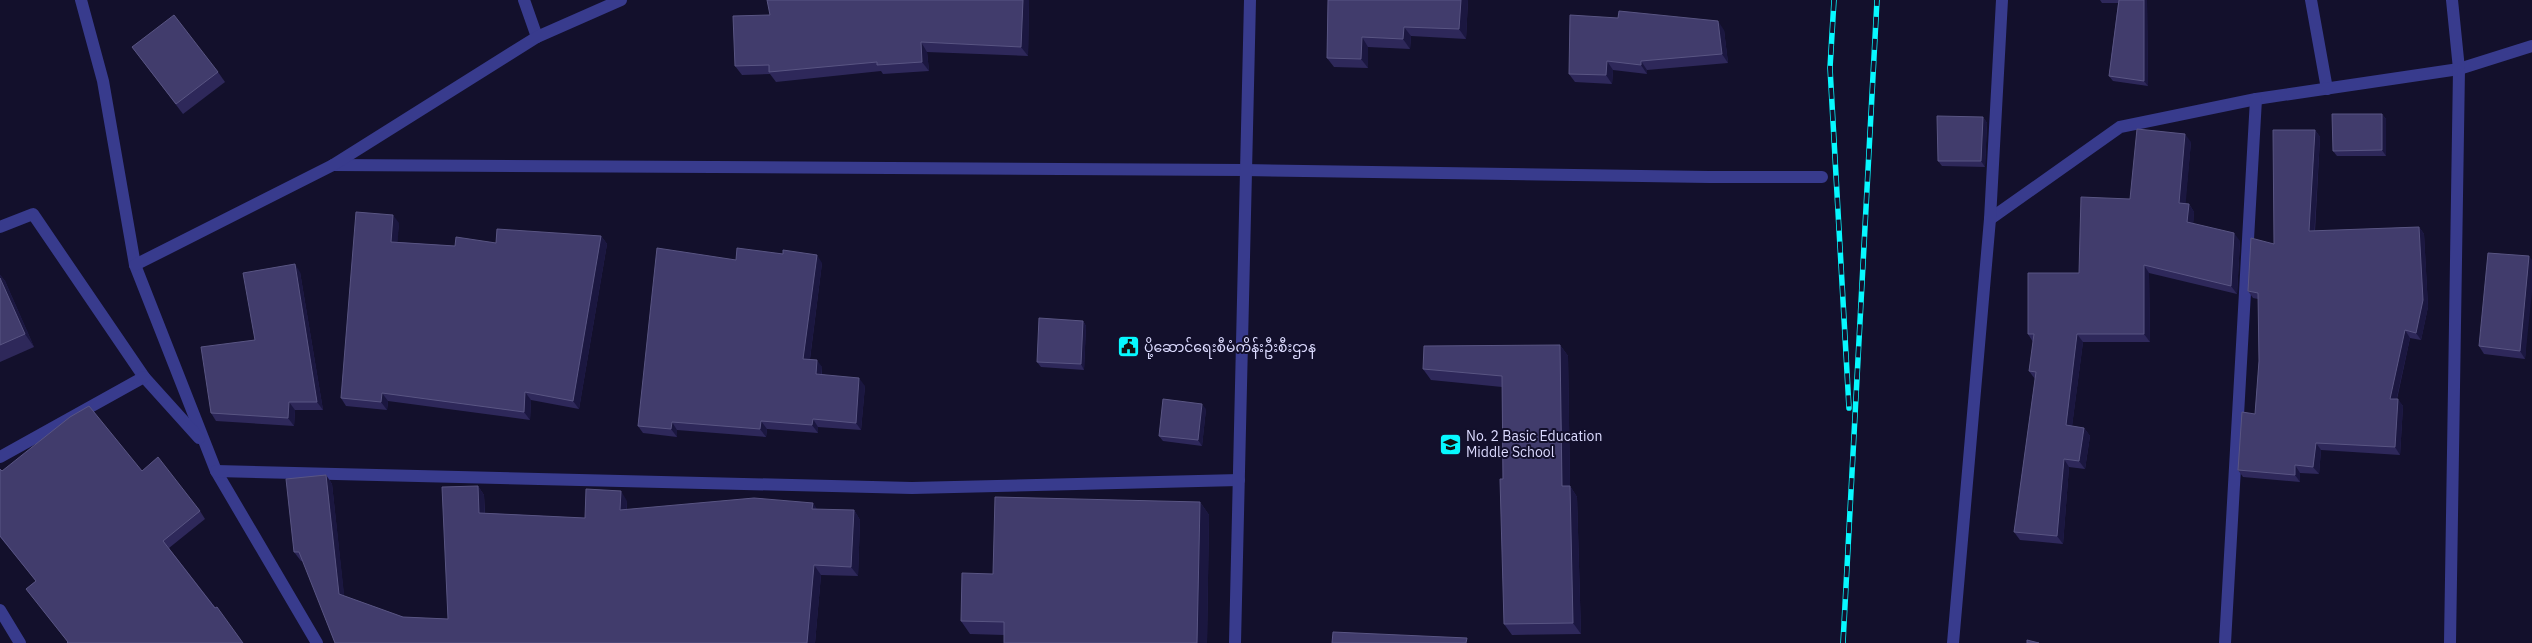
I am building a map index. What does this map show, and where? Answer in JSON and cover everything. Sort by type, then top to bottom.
[{"type":"street","points":[[81,0],[103,81],[135,265],[216,471],[316,643]]},
{"type":"street","points":[[524,0],[538,36]]},
{"type":"street","points":[[135,265],[333,165],[538,36],[622,0]]},
{"type":"street","points":[[1235,643],[1244,170],[1250,0]]},
{"type":"street","points":[[1953,643],[1990,219],[2002,0]]},
{"type":"street","points":[[2311,0],[2327,89]]},
{"type":"street","points":[[2450,643],[2459,69],[2452,0]]},
{"type":"street","points":[[1990,219],[2120,127],[2256,99],[2459,69],[2532,46]]},
{"type":"street","points":[[2225,643],[2256,99]]},
{"type":"street","points":[[333,165],[1244,170],[1709,178],[1822,177]]},
{"type":"street","points":[[0,227],[32,214],[144,376],[204,444]]},
{"type":"street","points":[[0,457],[144,376]]},
{"type":"street","points":[[216,471],[912,488],[1239,480]]},
{"type":"street","points":[[0,610],[20,643]]},
{"type":"building","points":[[767,0],[1023,0],[1021,47],[921,42],[922,62],[877,65],[877,62],[769,72],[769,65],[735,66],[733,16],[770,15]]},
{"type":"building","points":[[1328,0],[1461,0],[1459,29],[1404,27],[1403,39],[1362,37],[1361,59],[1327,58]]},
{"type":"building","points":[[2119,0],[2144,0],[2144,81],[2109,76]]},
{"type":"building","points":[[1619,11],[1718,21],[1722,54],[1641,61],[1641,65],[1607,61],[1606,75],[1569,74],[1570,15],[1618,18]]},
{"type":"building","points":[[174,15],[218,72],[176,104],[132,47]]},
{"type":"building","points":[[2332,114],[2382,114],[2382,150],[2333,151]]},
{"type":"building","points":[[1937,116],[1983,117],[1981,161],[1938,161]]},
{"type":"building","points":[[2137,129],[2185,134],[2179,203],[2189,204],[2187,222],[2234,233],[2231,286],[2144,265],[2144,334],[2077,334],[2066,425],[2084,428],[2079,461],[2064,459],[2057,536],[2014,532],[2036,372],[2029,371],[2034,334],[2028,334],[2028,273],[2079,273],[2081,197],[2130,199]]},
{"type":"building","points":[[2273,130],[2315,130],[2309,231],[2419,227],[2423,300],[2416,333],[2405,330],[2390,399],[2398,399],[2395,447],[2316,443],[2313,467],[2295,465],[2295,475],[2238,470],[2242,412],[2255,414],[2259,361],[2258,293],[2248,291],[2251,238],[2274,244]]},
{"type":"building","points":[[356,212],[393,215],[391,242],[455,246],[456,237],[496,243],[497,229],[601,236],[573,401],[525,392],[524,412],[382,393],[381,402],[341,398]]},
{"type":"building","points":[[657,248],[736,260],[737,248],[783,254],[783,250],[817,255],[803,359],[817,360],[816,374],[859,378],[856,423],[813,419],[812,425],[761,421],[760,429],[672,422],[671,429],[638,426]]},
{"type":"building","points":[[2488,253],[2529,256],[2520,351],[2479,346]]},
{"type":"building","points":[[295,264],[317,402],[289,402],[288,418],[211,413],[201,347],[255,340],[243,273]]},
{"type":"building","points":[[0,278],[25,334],[0,345]]},
{"type":"building","points":[[1039,318],[1083,321],[1081,364],[1037,362]]},
{"type":"building","points":[[1560,345],[1562,486],[1570,486],[1573,623],[1504,624],[1500,479],[1503,479],[1502,376],[1423,369],[1424,346]]},
{"type":"building","points":[[1163,399],[1202,404],[1198,440],[1159,436]]},
{"type":"building","points":[[89,406],[142,471],[158,457],[200,511],[163,541],[215,608],[217,607],[243,643],[67,643],[26,589],[36,581],[0,536],[0,469],[2,471],[70,417]]},
{"type":"building","points":[[326,475],[339,594],[403,617],[448,619],[442,487],[478,486],[479,513],[585,518],[586,489],[621,491],[620,510],[754,498],[813,503],[812,509],[854,510],[851,567],[814,565],[807,643],[335,643],[299,552],[294,552],[286,479]]},
{"type":"building","points":[[995,497],[1200,502],[1197,643],[1004,643],[1004,622],[961,621],[962,573],[993,574]]},
{"type":"building","points":[[1333,632],[1467,638],[1466,643],[1332,643]]},
{"type":"building","points":[[2027,640],[2039,643],[2027,643]]},
{"type":"railway","points":[[1834,0],[1830,68],[1849,408]]},
{"type":"railway","points":[[1843,643],[1877,0]]},
{"type":"place","name":"ပို့ဆောင်ရေးစီမံကိန်းဦးစီးဌာန","points":[[1128,347]]},
{"type":"place","name":"No. 2 Basic Education Middle School","points":[[1450,444]]}]
